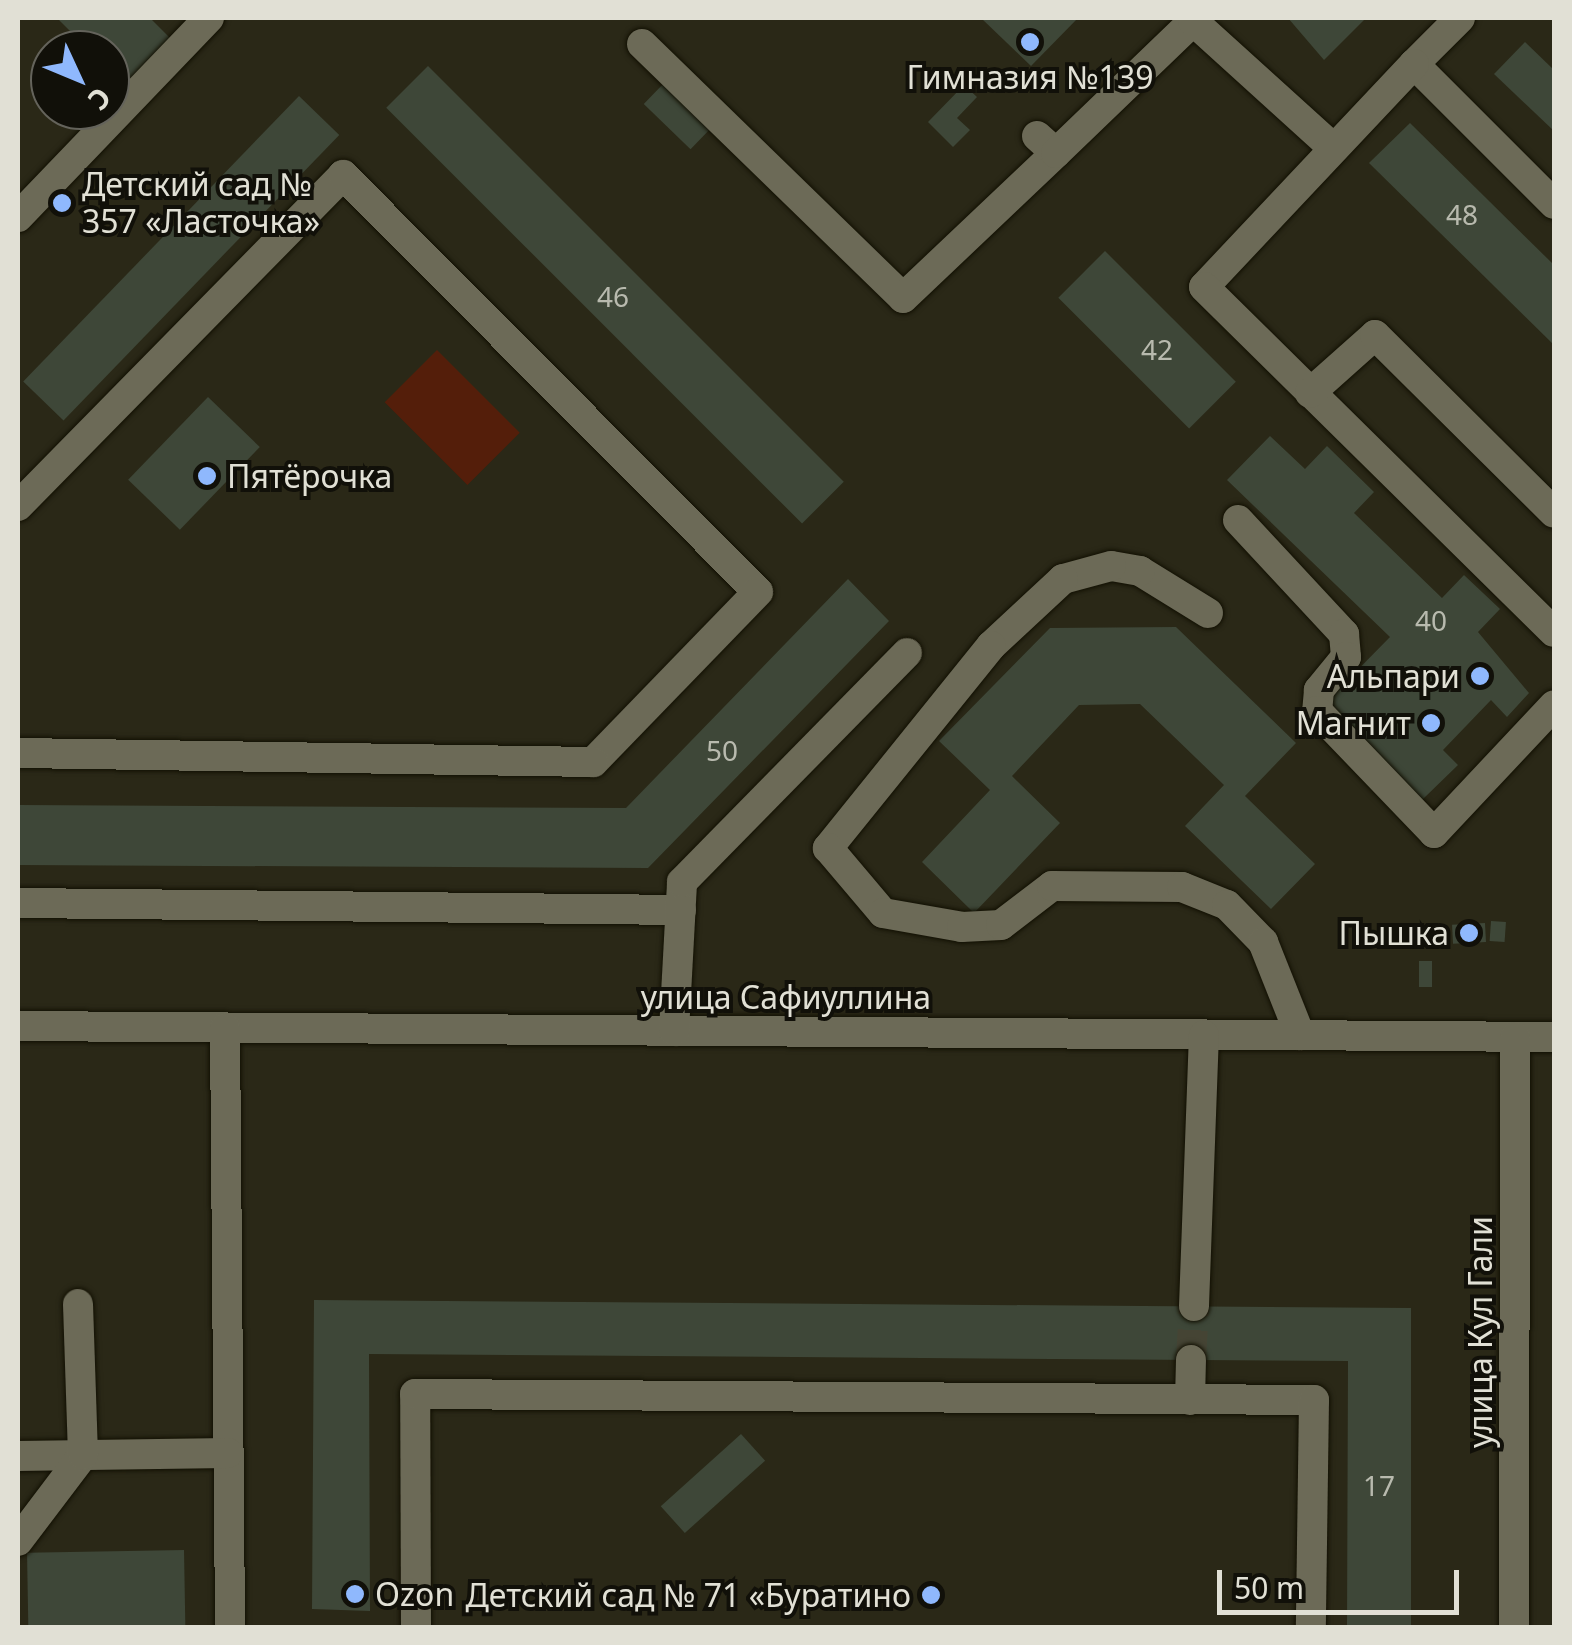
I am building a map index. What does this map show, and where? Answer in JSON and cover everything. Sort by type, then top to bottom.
[{"type":"street","points":[[18,217],[209,18]]},
{"type":"street","points":[[1460,18],[1331,146],[1204,287],[1554,632]]},
{"type":"street","points":[[642,44],[904,298],[1046,144],[1194,21],[1331,146]]},
{"type":"street","points":[[1414,64],[1554,204]]},
{"type":"street","points":[[18,506],[343,174],[758,592],[593,762],[18,753]]},
{"type":"street","points":[[1310,394],[1375,335],[1554,513]]},
{"type":"street","points":[[1238,520],[1344,634],[1346,657],[1319,690],[1317,711],[1434,833],[1554,705]]},
{"type":"street","points":[[1208,613],[1140,571],[1111,566],[1063,580],[992,646],[828,848],[882,913],[962,927],[1000,925],[1052,886],[1182,887],[1226,906],[1263,942],[1300,1036]]},
{"type":"street","points":[[674,1031],[682,882],[907,653]]},
{"type":"street","points":[[18,904],[681,910]]},
{"type":"street","name":"улица Сафиуллина","points":[[18,1026],[1554,1037]]},
{"type":"street","points":[[225,1028],[230,1628]]},
{"type":"street","points":[[1194,1306],[1204,1035]]},
{"type":"street","name":"улица Кул Гали","points":[[1514,1628],[1515,1037]]},
{"type":"street","points":[[18,1541],[84,1455],[78,1304]]},
{"type":"street","points":[[1190,1400],[1192,1360]]},
{"type":"street","points":[[416,1628],[415,1394],[1314,1400],[1311,1628]]},
{"type":"street","points":[[18,1456],[228,1452]]},
{"type":"shaded area","points":[[437,350],[520,433],[467,485],[385,402]]},
{"type":"building","points":[[57,18],[150,18],[172,40],[130,81],[130,30],[69,30]]},
{"type":"building","name":"Гимназия №139","points":[[981,18],[1078,18],[1031,66]]},
{"type":"building","points":[[1288,18],[1366,18],[1324,60]]},
{"type":"building","points":[[1525,42],[1554,70],[1554,131],[1494,74]]},
{"type":"building","points":[[428,66],[844,482],[802,523],[386,108]]},
{"type":"building","points":[[666,81],[713,126],[691,149],[644,104]]},
{"type":"building","points":[[964,85],[977,97],[957,118],[970,130],[953,147],[928,122]]},
{"type":"building","points":[[299,96],[339,135],[64,420],[23,382]]},
{"type":"building","points":[[1410,123],[1554,265],[1554,345],[1369,163]]},
{"type":"building","points":[[1105,251],[1236,382],[1189,428],[1058,298]]},
{"type":"building","points":[[208,397],[260,447],[180,530],[128,480]]},
{"type":"building","points":[[1270,436],[1305,469],[1327,446],[1374,492],[1354,513],[1442,598],[1464,575],[1500,609],[1478,632],[1529,693],[1507,717],[1491,700],[1443,750],[1458,765],[1422,800],[1324,704],[1390,637],[1227,480]]},
{"type":"building","points":[[848,579],[889,621],[648,868],[18,865],[18,805],[626,808]]},
{"type":"building","points":[[1176,627],[1296,743],[1245,796],[1315,864],[1271,909],[1185,826],[1224,785],[1140,704],[1079,705],[1012,776],[1060,823],[974,913],[922,862],[990,790],[939,741],[1050,628]]},
{"type":"building","points":[[1491,921],[1506,922],[1505,942],[1490,941]]},
{"type":"building","name":"Пышка","points":[[1485,923],[1486,942],[1453,944],[1452,925]]},
{"type":"building","points":[[1419,961],[1432,961],[1432,987],[1419,987]]},
{"type":"building","points":[[314,1300],[1411,1308],[1411,1628],[1347,1628],[1348,1361],[369,1354],[370,1611],[312,1609]]},
{"type":"building","points":[[741,1434],[765,1461],[685,1533],[661,1506]]},
{"type":"building","points":[[184,1550],[185,1628],[28,1628],[27,1553]]},
{"type":"tunnel","points":[[1191,1360],[1194,1306]]},
{"type":"place","name":"Гимназия №139","points":[[1030,42]]},
{"type":"place","name":"Детский сад № 357 «Ласточка»","points":[[62,203]]},
{"type":"place","name":"Пятёрочка","points":[[207,476]]},
{"type":"place","name":"Альпари","points":[[1480,676]]},
{"type":"place","name":"Магнит","points":[[1431,723]]},
{"type":"place","name":"Пышка","points":[[1469,933]]},
{"type":"place","name":"Ozon","points":[[355,1594]]},
{"type":"place","name":"Детский сад № 71 «Буратино","points":[[931,1595]]}]
